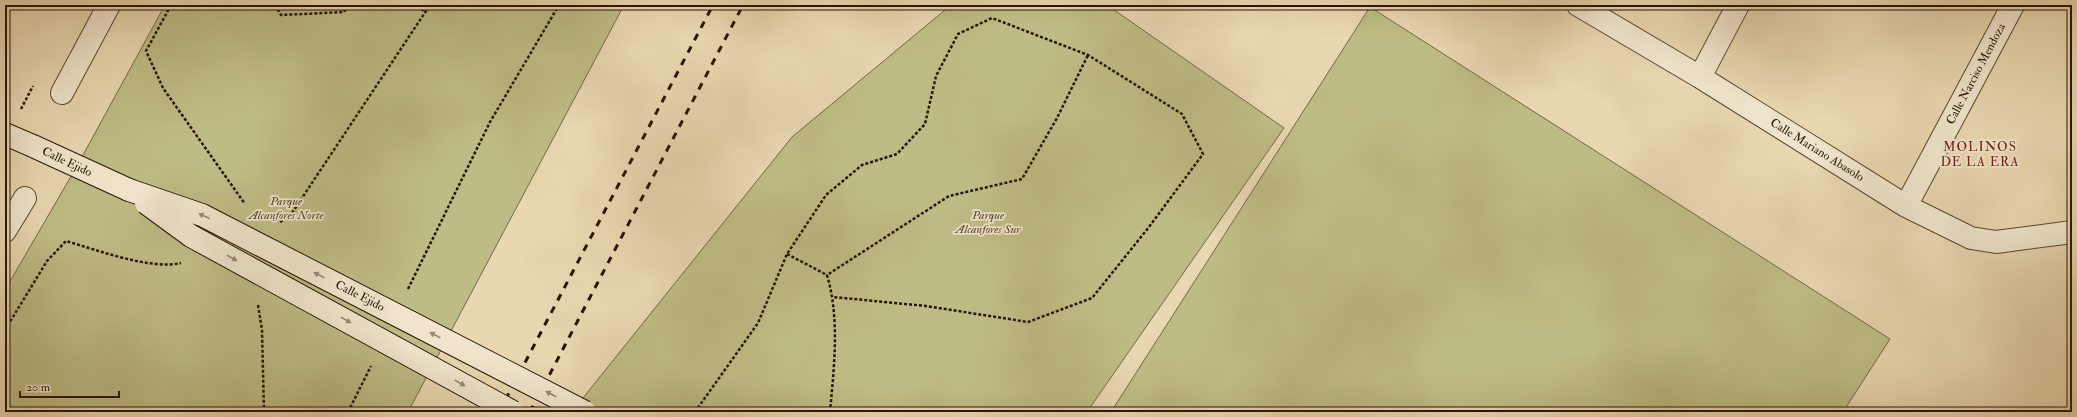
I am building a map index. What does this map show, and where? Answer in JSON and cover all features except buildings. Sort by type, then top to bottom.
[{"type":"street","points":[[62,93],[109,5]]},
{"type":"street","name":"Calle Mariano Abasolo","points":[[1578,5],[1700,77],[1906,206],[1971,238],[1996,242],[2072,232]]},
{"type":"street","points":[[1700,77],[1738,5]]},
{"type":"street","name":"Calle Narciso Mendoza","points":[[1906,206],[2013,5]]},
{"type":"street","name":"Calle Ejido","points":[[5,134],[129,190],[202,215],[585,412]]},
{"type":"street","name":"Calle Ejido","points":[[129,190],[191,236],[513,412]]},
{"type":"street","points":[[5,231],[25,198]]},
{"type":"path","points":[[275,5],[281,15],[344,12],[348,5]]},
{"type":"path","points":[[412,5],[427,12]]},
{"type":"path","points":[[279,223],[292,213],[427,12],[430,5]]},
{"type":"path","points":[[407,292],[490,122],[560,5]]},
{"type":"path","points":[[695,412],[758,323],[787,254],[826,195],[862,165],[897,154],[925,124],[936,76],[958,34],[992,18],[1088,55],[1182,114],[1203,154],[1149,227],[1092,298],[1028,322],[926,306],[834,297]]},
{"type":"path","points":[[827,275],[949,196],[1022,180],[1057,118],[1088,55]]},
{"type":"path","points":[[17,116],[35,83],[62,93]]},
{"type":"path","points":[[5,330],[46,261],[66,241],[116,256],[167,266],[182,262]]},
{"type":"path","points":[[787,254],[827,275],[834,297],[834,359],[830,412]]},
{"type":"path","points":[[348,412],[372,362]]},
{"type":"green space","name":"Parque Alcanfores Norte","points":[[165,5],[624,5],[408,412],[5,412],[5,290],[77,166]]},
{"type":"green space","name":"Parque Alcanfores Sur","points":[[951,5],[1107,5],[1284,128],[1087,412],[576,412],[583,398],[792,137]]},
{"type":"green space","points":[[1370,7],[1890,339],[1843,412],[1111,412]]},
{"type":"railway","points":[[499,412],[713,5]]},
{"type":"railway","points":[[530,412],[743,5]]},
{"type":"district","name":"MOLINOS DE LA ERA","points":[[1980,154]]}]
